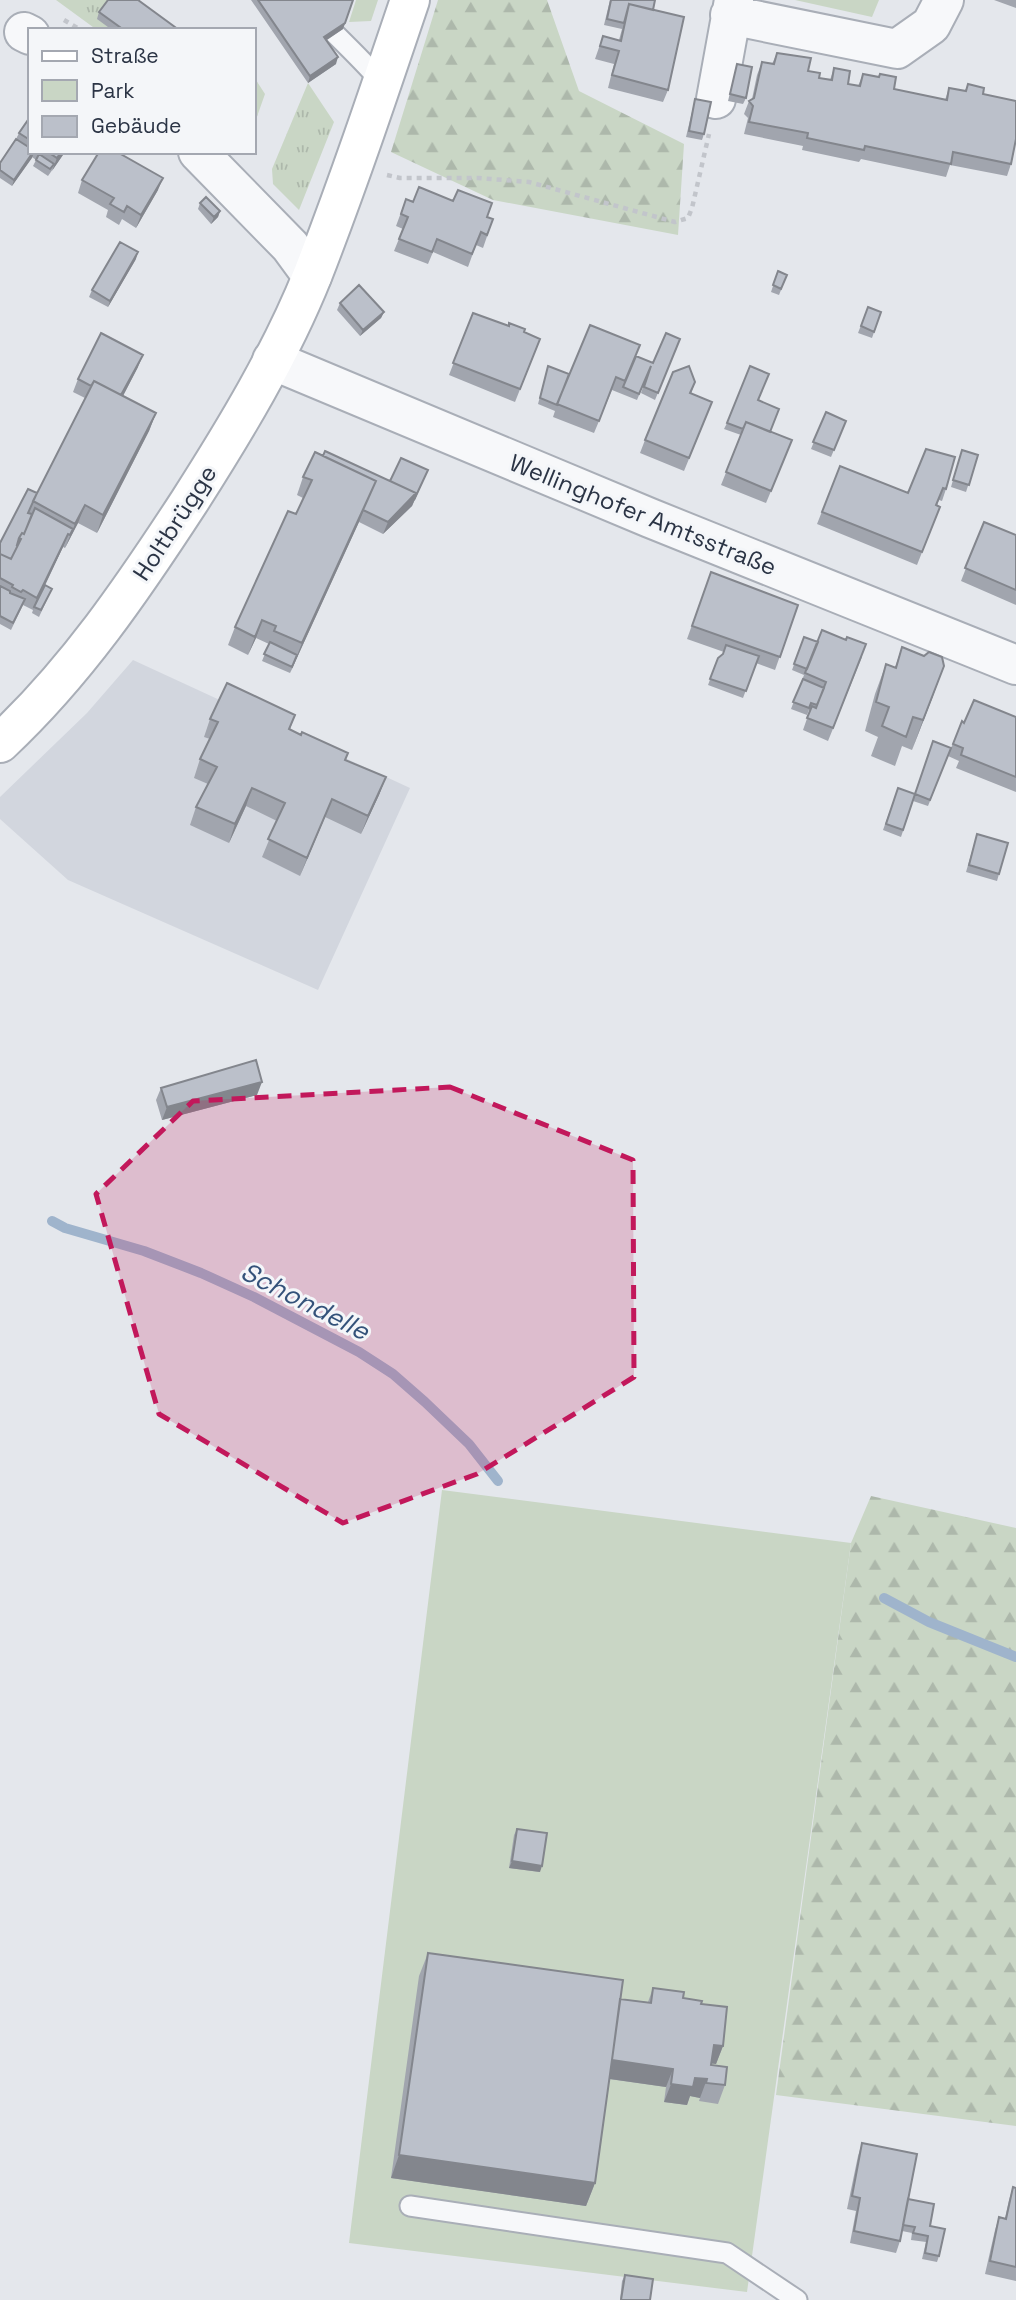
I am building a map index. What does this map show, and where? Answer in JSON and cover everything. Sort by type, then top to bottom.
[{"type":"main road","name":"Holtbrügge","points":[[0,743],[76,662],[132,589],[219,456],[272,360],[312,276],[410,0]]},
{"type":"street","points":[[716,99],[732,7],[897,49],[931,25],[944,0]]},
{"type":"street","points":[[200,154],[290,246],[312,276]]},
{"type":"street","name":"Wellinghofer Amtsstraße","points":[[272,360],[650,519],[1016,665]]},
{"type":"lane","points":[[304,0],[327,29],[361,58],[382,83]]},
{"type":"lane","points":[[327,29],[333,9]]},
{"type":"lane","points":[[410,2206],[727,2253],[797,2300]]},
{"type":"path","points":[[352,165],[400,178],[478,178],[530,182],[675,222],[688,218],[692,208],[716,99]]},
{"type":"highlighted area","points":[[450,1087],[633,1160],[634,1377],[477,1474],[343,1523],[159,1414],[96,1194],[193,1101]]},
{"type":"shaded area","points":[[133,660],[410,788],[318,990],[68,880],[0,819],[0,797],[87,713]]},
{"type":"green space","points":[[56,0],[110,0],[112,28],[94,28]]},
{"type":"green space","points":[[356,0],[378,0],[371,21],[349,22]]},
{"type":"green space","points":[[438,0],[547,0],[579,91],[684,144],[678,235],[493,200],[391,152]]},
{"type":"green space","points":[[795,0],[879,0],[872,17]]},
{"type":"green space","points":[[256,80],[265,94],[256,119]]},
{"type":"green space","points":[[308,83],[334,122],[299,210],[273,184],[272,169]]},
{"type":"green space","points":[[442,1490],[851,1543],[747,2292],[349,2243]]},
{"type":"green space","points":[[871,1496],[1016,1528],[1016,2126],[776,2095],[851,1543]]},
{"type":"building","points":[[108,0],[138,0],[176,28],[121,28],[99,12]]},
{"type":"building","points":[[258,0],[353,0],[345,23],[324,37],[338,57],[310,76]]},
{"type":"building","points":[[611,0],[655,0],[653,10],[629,4],[624,23],[607,19]]},
{"type":"building","points":[[629,4],[684,17],[668,90],[612,75],[619,51],[600,46],[603,36],[621,41]]},
{"type":"building","points":[[777,53],[811,58],[808,71],[820,73],[819,78],[832,80],[834,68],[850,71],[848,84],[860,86],[863,74],[879,77],[880,74],[896,77],[894,89],[947,100],[949,88],[966,91],[968,84],[984,88],[983,94],[1016,101],[1016,139],[1011,164],[953,152],[951,164],[865,146],[864,150],[807,138],[808,133],[749,122],[753,106],[749,101],[754,98],[762,62],[774,64]]},
{"type":"building","points":[[737,64],[752,67],[746,98],[730,94]]},
{"type":"building","points":[[695,99],[711,102],[704,134],[689,131]]},
{"type":"building","points":[[28,120],[28,139],[19,133]]},
{"type":"building","points":[[16,139],[28,147],[28,154],[32,154],[14,180],[0,170],[0,163]]},
{"type":"building","points":[[39,154],[54,164],[50,169],[36,160]]},
{"type":"building","points":[[98,154],[121,154],[163,178],[141,215],[127,206],[124,212],[110,204],[114,198],[82,180]]},
{"type":"building","points":[[419,187],[453,201],[458,190],[492,203],[487,217],[493,219],[487,235],[481,232],[472,254],[437,239],[432,252],[399,239],[408,217],[401,214],[406,199],[413,202]]},
{"type":"building","points":[[206,197],[220,211],[214,217],[200,203]]},
{"type":"building","points":[[120,242],[138,252],[110,301],[92,290]]},
{"type":"building","points":[[778,271],[787,275],[781,289],[773,285]]},
{"type":"building","points":[[359,285],[384,312],[363,330],[340,303]]},
{"type":"building","points":[[868,307],[881,312],[874,332],[861,326]]},
{"type":"building","points":[[473,313],[525,329],[524,332],[540,339],[520,389],[453,363]]},
{"type":"building","points":[[590,325],[640,345],[625,381],[616,377],[599,421],[557,404]]},
{"type":"building","points":[[101,333],[143,355],[121,395],[94,381],[91,386],[78,379]]},
{"type":"building","points":[[666,333],[680,339],[658,393],[644,387],[651,366],[639,394],[623,387],[636,356],[653,363]]},
{"type":"building","points":[[548,366],[569,374],[557,405],[540,398]]},
{"type":"building","points":[[689,366],[695,382],[690,393],[712,402],[689,458],[645,440],[673,372]]},
{"type":"building","points":[[750,366],[769,374],[758,400],[779,409],[770,432],[746,422],[743,429],[727,423]]},
{"type":"building","points":[[94,381],[156,413],[103,515],[85,505],[75,524],[33,501]]},
{"type":"building","points":[[826,412],[846,421],[834,450],[813,442]]},
{"type":"building","points":[[746,422],[792,440],[771,491],[726,472]]},
{"type":"building","points":[[926,449],[955,457],[946,489],[943,488],[936,505],[940,507],[922,552],[822,512],[840,466],[908,493]]},
{"type":"building","points":[[962,450],[978,455],[969,485],[953,480]]},
{"type":"building","points":[[325,451],[416,493],[388,522],[363,510],[376,481],[323,456]]},
{"type":"building","points":[[315,452],[376,481],[302,643],[274,631],[276,626],[262,620],[255,637],[235,627],[288,511],[296,514],[312,480],[303,477]]},
{"type":"building","points":[[401,458],[428,470],[414,500],[416,493],[390,481]]},
{"type":"building","points":[[28,489],[37,493],[28,513],[32,514],[11,559],[0,554],[0,543]]},
{"type":"building","points":[[35,508],[73,529],[70,535],[68,534],[37,598],[23,590],[21,592],[0,578],[0,554],[11,559]]},
{"type":"building","points":[[984,522],[1016,535],[1016,590],[965,568]]},
{"type":"building","points":[[711,572],[798,605],[780,657],[692,626]]},
{"type":"building","points":[[45,585],[52,589],[41,610],[34,607]]},
{"type":"building","points":[[0,586],[25,599],[13,623],[0,616]]},
{"type":"building","points":[[822,630],[846,640],[847,637],[866,644],[833,728],[807,718],[812,706],[816,708],[826,682],[805,673]]},
{"type":"building","points":[[804,637],[818,642],[807,669],[794,664]]},
{"type":"building","points":[[270,642],[297,655],[292,667],[264,654]]},
{"type":"building","points":[[726,645],[759,656],[746,691],[710,679]]},
{"type":"building","points":[[902,647],[924,656],[929,652],[942,657],[944,666],[923,720],[913,717],[906,737],[882,726],[889,707],[876,702],[886,664],[896,668]]},
{"type":"building","points":[[803,679],[824,688],[817,705],[811,703],[809,708],[793,702]]},
{"type":"building","points":[[227,683],[295,715],[289,729],[301,735],[302,732],[348,753],[345,760],[386,777],[368,816],[332,799],[307,858],[268,839],[285,803],[252,788],[235,824],[196,807],[217,767],[200,759],[218,722],[210,719]]},
{"type":"building","points":[[974,700],[1016,717],[1016,777],[961,755],[963,748],[953,744]]},
{"type":"building","points":[[933,741],[951,748],[930,800],[915,794]]},
{"type":"building","points":[[898,788],[915,794],[903,830],[886,824]]},
{"type":"building","points":[[977,834],[1008,843],[999,874],[969,865]]},
{"type":"building","points":[[256,1060],[262,1082],[167,1107],[161,1088]]},
{"type":"building","points":[[517,1829],[547,1833],[542,1866],[512,1861]]},
{"type":"building","points":[[428,1953],[623,1980],[595,2183],[399,2155]]},
{"type":"building","points":[[653,1988],[684,1992],[683,1998],[702,2001],[701,2004],[727,2007],[723,2046],[714,2045],[711,2065],[727,2067],[725,2085],[706,2083],[707,2079],[695,2078],[693,2087],[671,2084],[673,2069],[612,2060],[620,1999],[651,2003]]},
{"type":"building","points":[[862,2143],[917,2154],[900,2241],[854,2231],[860,2198],[852,2196]]},
{"type":"building","points":[[1013,2187],[1016,2188],[1016,2267],[990,2261],[999,2217],[1006,2219]]},
{"type":"building","points":[[908,2199],[934,2204],[930,2226],[945,2229],[939,2256],[925,2253],[928,2236],[913,2233],[915,2227],[903,2225]]},
{"type":"building","points":[[625,2275],[653,2279],[650,2300],[621,2300]]},
{"type":"waterway","name":"Schondelle","points":[[52,1221],[65,1228],[144,1251],[201,1273],[254,1297],[359,1352],[393,1374],[425,1402],[469,1444],[498,1481]]},
{"type":"waterway","name":"Schondelle","points":[[884,1598],[929,1622],[1016,1657]]}]
